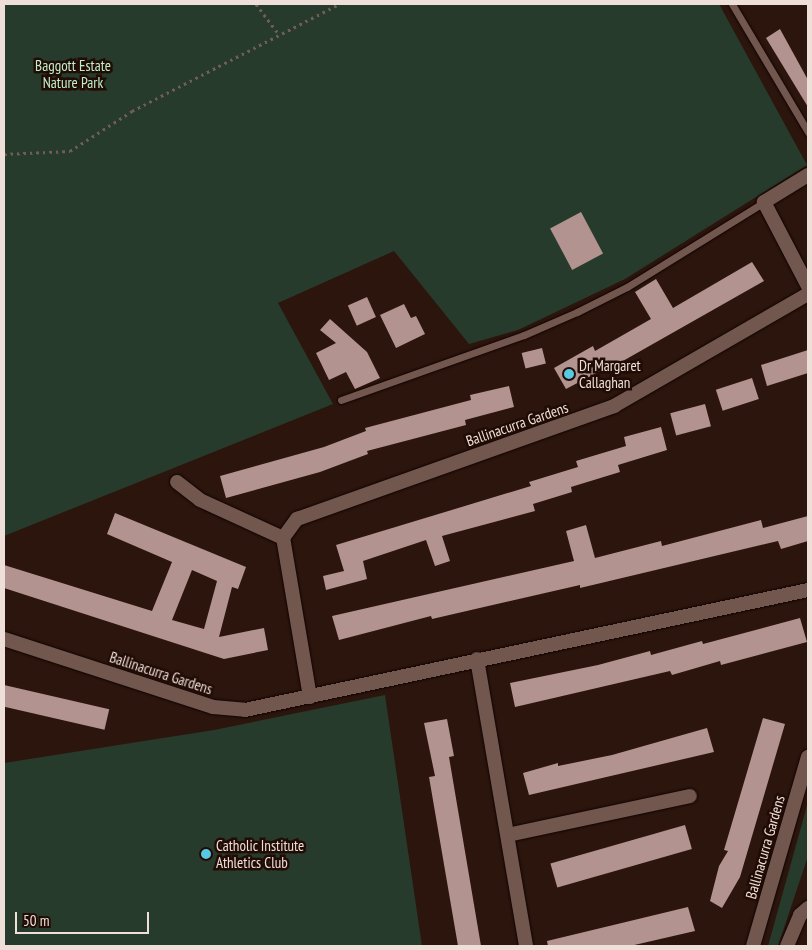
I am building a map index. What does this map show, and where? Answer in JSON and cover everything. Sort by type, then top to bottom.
[{"type":"street","points":[[808,175],[764,202],[808,286]]},
{"type":"street","name":"Ballinacurra Gardens","points":[[283,538],[297,519],[614,406],[808,294]]},
{"type":"street","points":[[177,482],[200,500],[283,538],[310,697]]},
{"type":"street","name":"Ballinacurra Gardens","points":[[4,639],[213,707],[245,710],[477,659],[808,590]]},
{"type":"street","points":[[477,659],[526,946]]},
{"type":"street","name":"Ballinacurra Gardens","points":[[754,946],[808,757]]},
{"type":"street","points":[[508,835],[690,796]]},
{"type":"street","points":[[787,946],[800,915],[808,908]]},
{"type":"lane","points":[[732,4],[808,132]]},
{"type":"lane","points":[[341,400],[524,335],[577,312],[627,287],[764,202]]},
{"type":"path","points":[[256,4],[279,35]]},
{"type":"path","points":[[4,154],[70,152],[132,111],[339,4]]},
{"type":"green space","name":"Baggott Estate Nature Park","points":[[4,4],[719,4],[807,165],[625,279],[518,330],[469,344],[394,251],[278,303],[333,404],[4,536]]},
{"type":"green space","name":"Catholic Institute Athletics Club","points":[[385,695],[422,946],[4,946],[4,763],[214,730]]},
{"type":"green space","points":[[808,802],[808,856],[778,946],[768,946]]},
{"type":"building","points":[[780,29],[808,80],[808,107],[766,38]]},
{"type":"building","points":[[581,212],[603,253],[572,270],[550,228]]},
{"type":"building","points":[[752,262],[764,281],[607,370],[606,368],[566,389],[554,368],[593,346],[595,351],[651,319],[635,292],[656,279],[673,308]]},
{"type":"building","points":[[367,297],[376,317],[357,326],[348,306]]},
{"type":"building","points":[[404,304],[411,318],[416,316],[425,334],[396,348],[380,315]]},
{"type":"building","points":[[330,319],[367,352],[380,378],[355,389],[346,372],[329,380],[316,353],[336,343],[320,330]]},
{"type":"building","points":[[542,348],[546,364],[525,369],[522,353]]},
{"type":"building","points":[[808,350],[808,373],[767,386],[761,365]]},
{"type":"building","points":[[752,378],[759,399],[723,411],[716,390]]},
{"type":"building","points":[[509,386],[514,407],[465,420],[466,425],[367,451],[368,454],[320,472],[226,498],[220,476],[324,447],[366,431],[365,428],[471,400],[470,395]]},
{"type":"building","points":[[705,404],[711,426],[676,436],[670,413]]},
{"type":"building","points":[[661,427],[667,450],[618,465],[620,472],[571,487],[572,492],[533,504],[535,511],[442,536],[450,561],[435,566],[426,540],[363,561],[367,579],[326,590],[323,576],[344,571],[336,545],[531,486],[529,482],[578,467],[576,461],[626,446],[624,437]]},
{"type":"building","points":[[115,513],[246,567],[238,589],[232,587],[219,637],[264,628],[268,650],[224,659],[4,588],[4,565],[152,611],[172,562],[107,534]],"holes":[[[192,570],[217,581],[204,629],[172,620]]]},
{"type":"building","points":[[808,516],[808,541],[781,549],[778,541],[580,588],[580,585],[432,619],[431,616],[339,640],[332,616],[574,561],[566,531],[586,525],[595,558],[661,541],[662,546],[761,520],[763,528]]},
{"type":"building","points":[[800,618],[807,642],[721,665],[720,661],[672,675],[670,671],[515,707],[510,683],[598,665],[650,651],[651,655],[702,641],[703,644]]},
{"type":"building","points":[[4,685],[109,709],[105,730],[4,707]]},
{"type":"building","points":[[763,718],[785,724],[740,877],[722,908],[710,901],[719,866],[728,851],[724,850]]},
{"type":"building","points":[[447,719],[454,756],[449,757],[481,946],[458,946],[429,777],[435,776],[424,723]]},
{"type":"building","points":[[707,728],[714,752],[529,795],[523,773],[558,763],[558,766],[612,755]]},
{"type":"building","points":[[685,825],[692,849],[557,888],[550,864]]},
{"type":"building","points":[[688,907],[695,931],[630,946],[548,946],[547,941]]},
{"type":"place","name":"Dr Margaret Callaghan","points":[[569,374]]},
{"type":"place","name":"Catholic Institute Athletics Club","points":[[206,854]]}]
